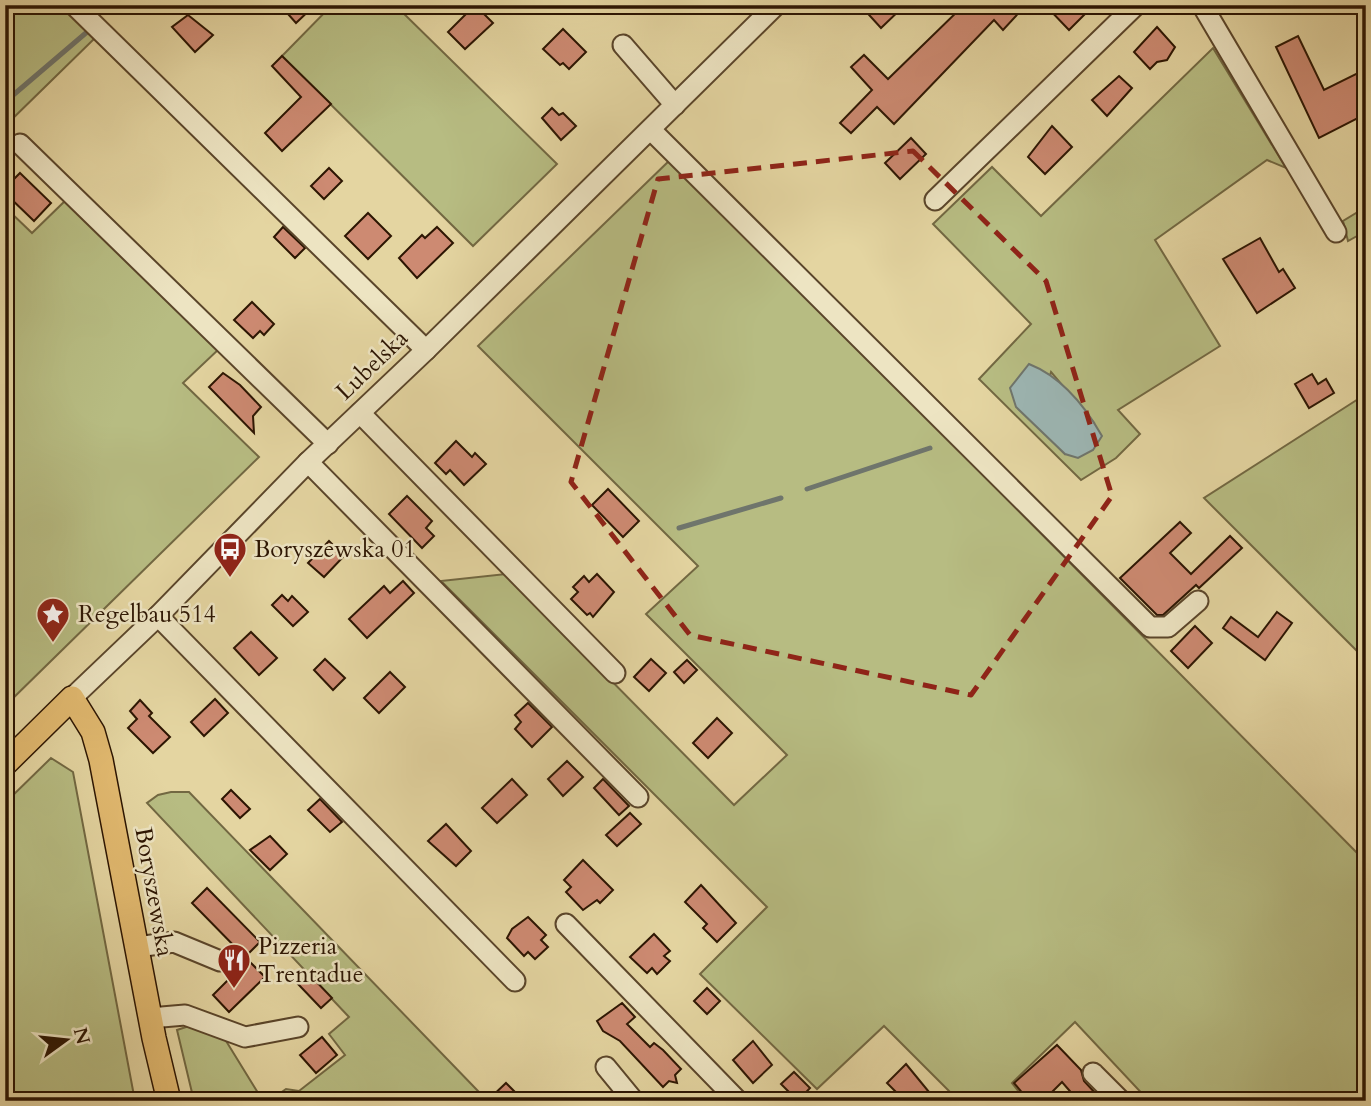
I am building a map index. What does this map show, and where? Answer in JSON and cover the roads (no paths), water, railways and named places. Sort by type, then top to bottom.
[{"type":"main road","name":"Lubelska","points":[[5,764],[72,698]]},
{"type":"main road","name":"Boryszewska","points":[[72,698],[98,744],[150,1018],[169,1101]]},
{"type":"street","name":"Lubelska","points":[[72,698],[158,616],[308,462],[426,350],[776,5]]},
{"type":"street","points":[[935,200],[1136,5]]},
{"type":"street","points":[[1202,5],[1336,232]]},
{"type":"street","points":[[83,15],[426,350]]},
{"type":"street","points":[[623,46],[675,105]]},
{"type":"street","points":[[651,130],[1150,627],[1168,627],[1198,601]]},
{"type":"street","points":[[20,144],[328,444]]},
{"type":"street","points":[[360,413],[615,673]]},
{"type":"street","points":[[308,462],[638,797]]},
{"type":"street","points":[[158,616],[516,981]]},
{"type":"street","points":[[566,924],[738,1101]]},
{"type":"street","points":[[137,947],[174,942],[220,961]]},
{"type":"street","points":[[150,1018],[185,1016],[245,1037],[298,1027]]},
{"type":"street","points":[[606,1067],[634,1101]]},
{"type":"street","points":[[1093,1073],[1121,1101]]},
{"type":"water","points":[[1029,364],[1062,385],[1088,414],[1102,436],[1093,450],[1078,458],[1065,454],[1016,407],[1010,388]]},
{"type":"waterway","points":[[5,102],[87,32],[87,26]]},
{"type":"waterway","points":[[807,489],[930,448]]},
{"type":"waterway","points":[[679,528],[781,498]]},
{"type":"place","name":"Boryszewska 01","points":[[230,579]]},
{"type":"place","name":"Regelbau 514","points":[[53,644]]},
{"type":"place","name":"Pizzeria Trentadue","points":[[234,990]]}]
